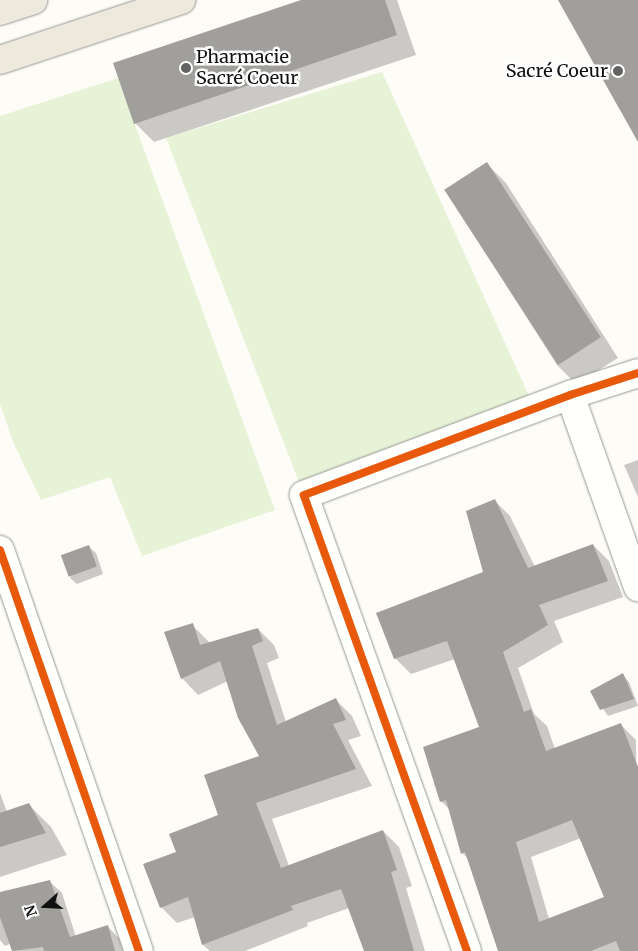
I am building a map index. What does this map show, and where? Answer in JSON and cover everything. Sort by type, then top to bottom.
[{"type":"main road","points":[[0,11],[33,0]]},
{"type":"main road","points":[[0,60],[180,0]]},
{"type":"street","points":[[467,951],[304,495],[570,395],[638,373]]},
{"type":"street","points":[[570,395],[638,587]]},
{"type":"street","points":[[0,550],[138,951]]},
{"type":"green space","points":[[382,72],[530,398],[304,495],[166,138]]},
{"type":"green space","points":[[118,78],[275,510],[142,556],[110,477],[41,500],[14,444],[0,404],[0,116]]},
{"type":"building","points":[[301,0],[385,0],[397,35],[134,124],[113,63]]},
{"type":"building","name":"Sacré Coeur","points":[[558,0],[638,0],[638,142]]},
{"type":"building","points":[[487,162],[601,337],[558,365],[444,190]]},
{"type":"building","points":[[495,499],[528,568],[593,544],[608,581],[539,605],[548,625],[503,652],[524,712],[531,709],[546,751],[621,723],[638,767],[638,951],[620,951],[616,941],[591,951],[498,951],[465,852],[461,854],[446,800],[440,802],[423,747],[479,727],[447,641],[394,659],[376,613],[483,572],[466,511]],"holes":[[[572,820],[604,897],[539,922],[516,842]]]},
{"type":"building","points":[[89,545],[97,567],[69,577],[61,555]]},
{"type":"building","points":[[193,623],[200,645],[258,628],[263,641],[252,646],[277,725],[336,698],[346,720],[333,724],[356,769],[256,803],[281,868],[383,830],[397,870],[391,872],[414,951],[364,951],[341,889],[291,906],[293,910],[202,945],[188,897],[160,908],[143,864],[176,852],[169,834],[218,815],[204,775],[259,756],[238,718],[220,661],[181,679],[164,632]]},
{"type":"building","points":[[623,673],[634,699],[600,710],[590,691]]},
{"type":"building","points":[[29,803],[46,833],[0,847],[0,813]]},
{"type":"building","points":[[50,880],[70,937],[108,925],[115,951],[44,951],[43,947],[12,951],[0,917],[0,892]]},
{"type":"cycle path","points":[[467,951],[304,495],[570,395],[638,373]]},
{"type":"cycle path","points":[[0,550],[139,951]]},
{"type":"place","name":"Pharmacie Sacré Coeur","points":[[186,68]]},
{"type":"place","name":"Sacré Coeur","points":[[618,71]]}]
